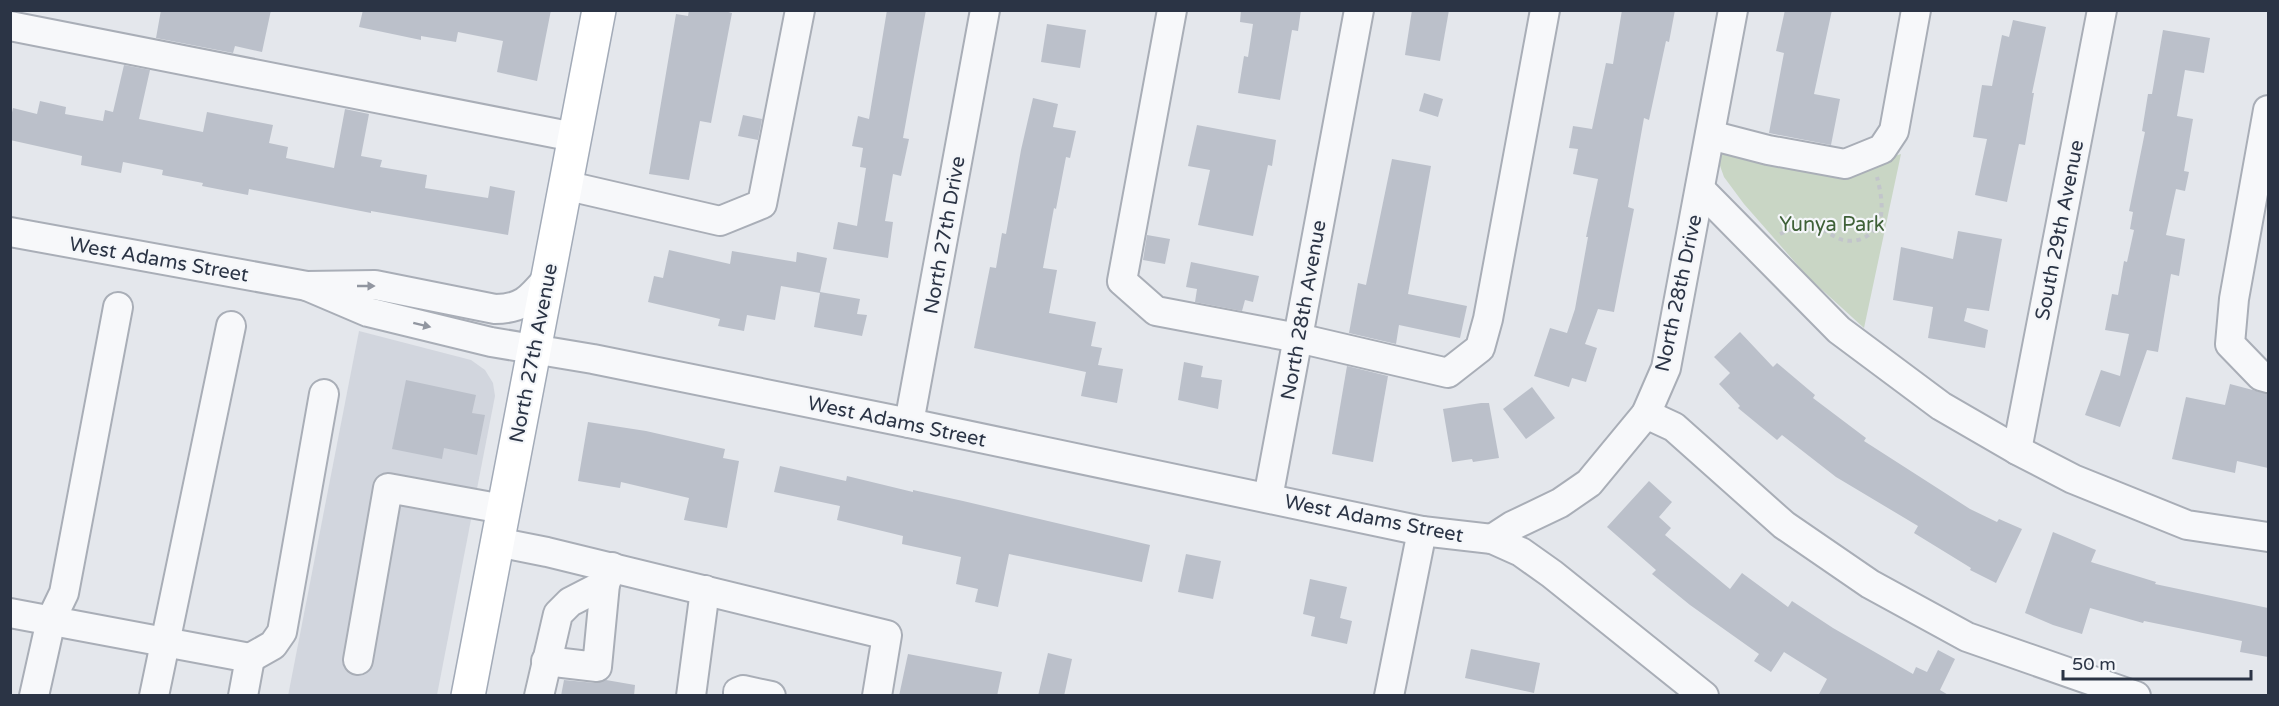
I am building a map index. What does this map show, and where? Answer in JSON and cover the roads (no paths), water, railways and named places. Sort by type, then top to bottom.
[{"type":"main road","name":"North 27th Avenue","points":[[468,696],[599,10]]},
{"type":"street","points":[[564,185],[720,220],[762,204],[800,10]]},
{"type":"street","name":"North 27th Drive","points":[[909,423],[985,10]]},
{"type":"street","points":[[1172,10],[1122,281],[1156,311],[1298,338],[1448,373],[1480,348],[1488,319],[1545,10]]},
{"type":"street","name":"North 28th Avenue","points":[[1268,498],[1359,10]]},
{"type":"street","name":"North 28th Drive","points":[[1589,483],[1646,414],[1666,368],[1733,10]]},
{"type":"street","points":[[1710,135],[1768,150],[1845,164],[1882,149],[1894,131],[1916,10]]},
{"type":"street","name":"South 29th Avenue","points":[[2017,450],[2102,10]]},
{"type":"street","points":[[10,26],[574,137]]},
{"type":"street","points":[[2268,110],[2234,299],[2230,344],[2261,376],[2268,378]]},
{"type":"street","points":[[1700,189],[1839,330],[1941,406],[2073,479],[2187,525],[2268,537]]},
{"type":"street","name":"West Adams Street","points":[[10,232],[307,286],[375,285],[495,309],[511,309],[533,296],[547,279]]},
{"type":"street","name":"West Adams Street","points":[[307,286],[368,312],[491,342],[909,423],[1422,531],[1492,539],[1521,552],[1552,574],[1704,696]]},
{"type":"street","points":[[34,696],[51,620],[64,593],[118,307]]},
{"type":"street","points":[[154,696],[231,326]]},
{"type":"street","points":[[10,612],[250,658],[273,645],[282,632],[324,394]]},
{"type":"street","points":[[1646,414],[1674,427],[1784,525],[1870,584],[1967,637],[2136,696]]},
{"type":"street","name":"West Adams Street","points":[[1492,539],[1512,526],[1560,503],[1589,483]]},
{"type":"street","points":[[358,660],[388,488],[503,509]]},
{"type":"street","points":[[1389,696],[1422,531]]},
{"type":"street","points":[[497,542],[609,576],[705,590],[887,635],[877,696]]},
{"type":"street","points":[[546,661],[597,667],[609,576]]},
{"type":"street","points":[[539,696],[558,614],[570,602],[609,576]]},
{"type":"street","points":[[691,696],[705,590]]},
{"type":"street","points":[[243,696],[250,658]]},
{"type":"street","points":[[738,696],[738,692],[744,690],[771,696]]},
{"type":"park label","name":"Yunya Park","points":[[1832,224]]}]
